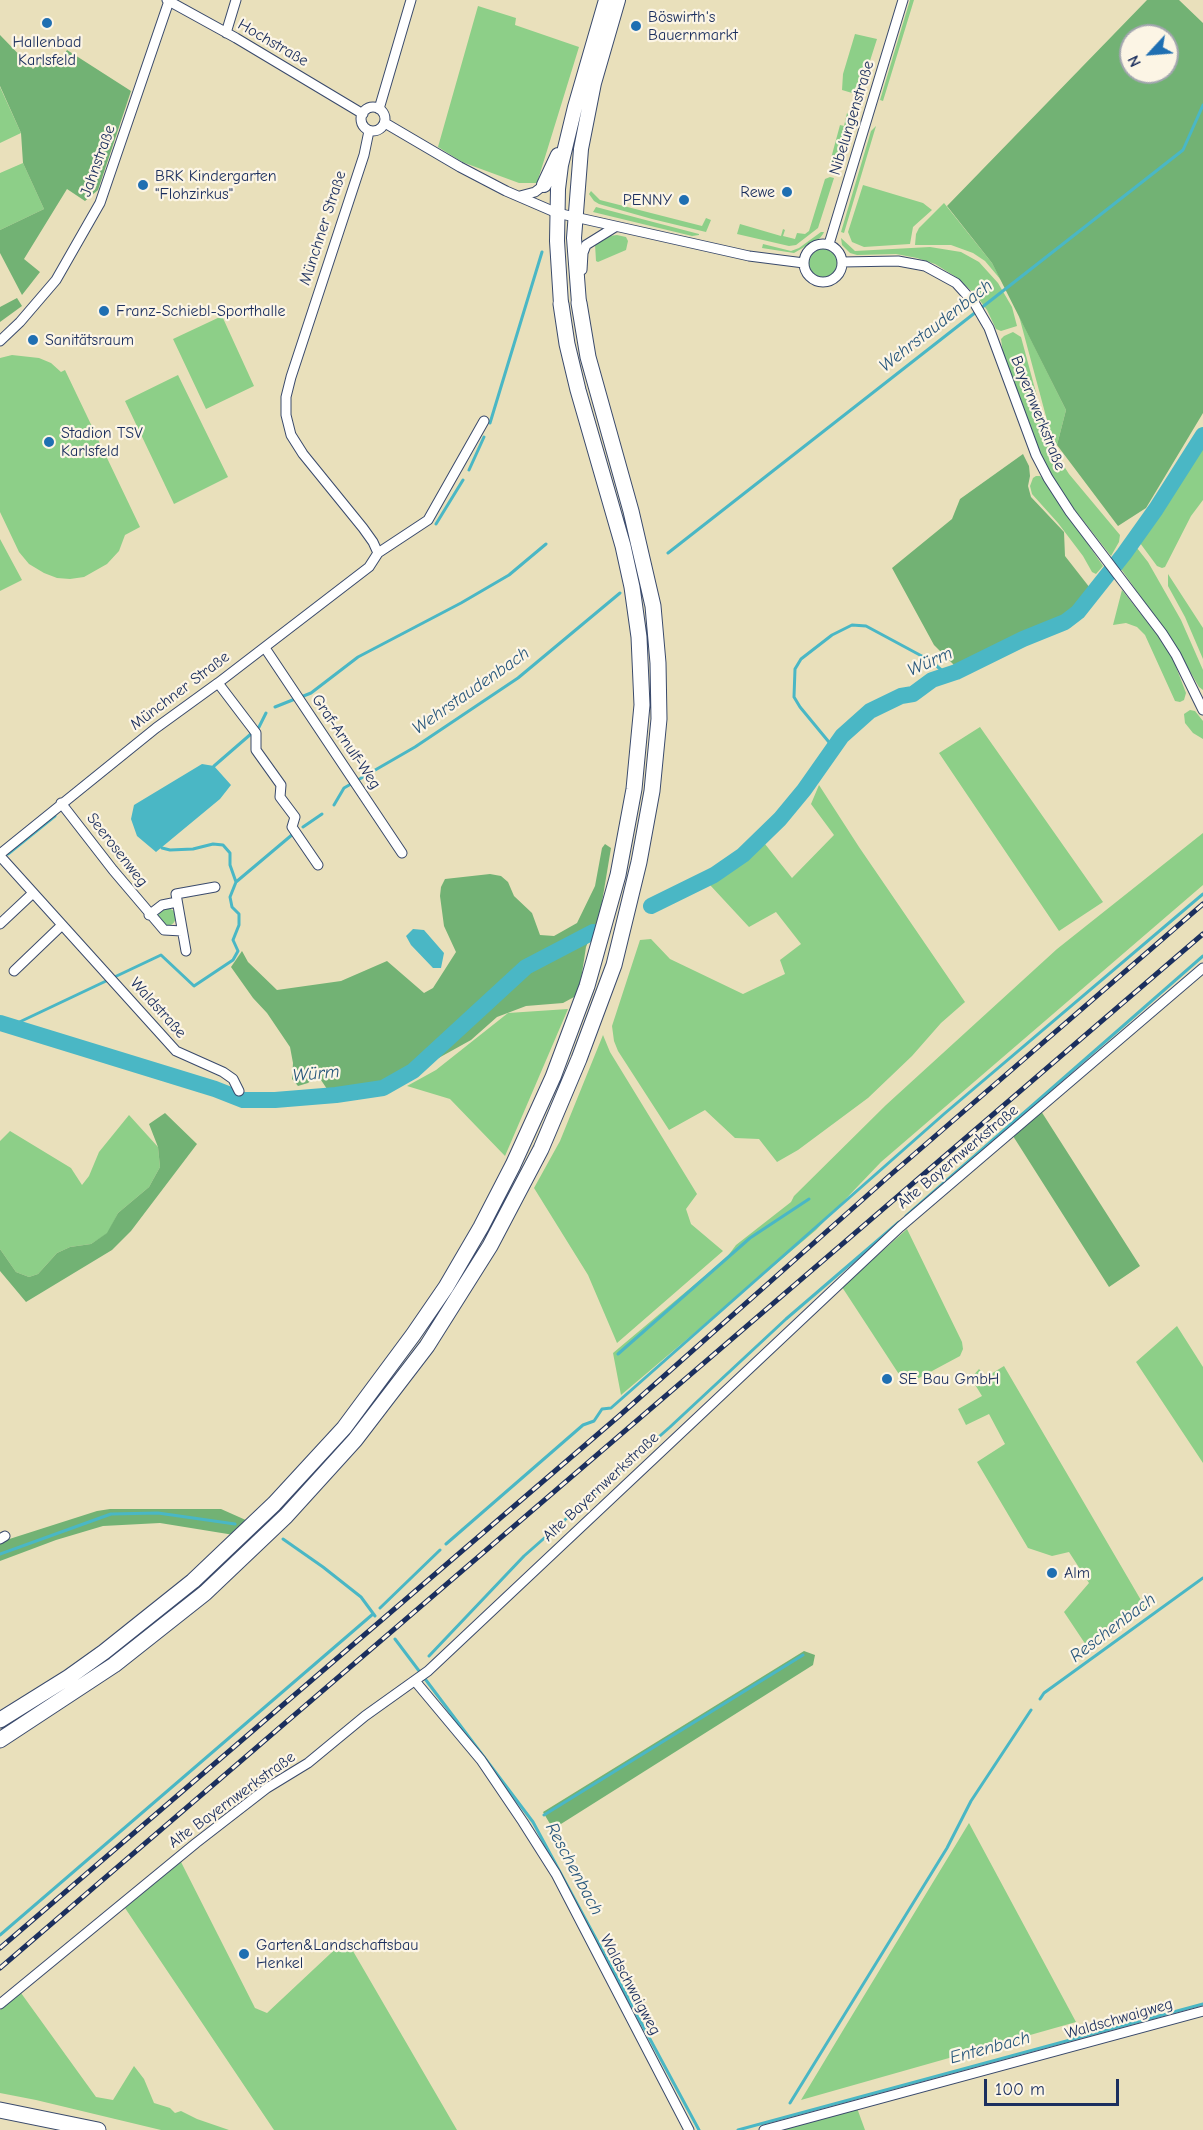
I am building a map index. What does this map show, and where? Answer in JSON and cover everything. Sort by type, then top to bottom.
[{"type":"highway","points":[[0,1740],[114,1665],[205,1593],[286,1516],[355,1440],[427,1346],[490,1246],[541,1149],[579,1059],[614,966],[639,862],[656,754],[659,686],[656,634],[643,558],[588,357],[579,303]]},
{"type":"highway","points":[[0,1720],[78,1671],[193,1581],[274,1504],[344,1428],[413,1335],[452,1277],[513,1165],[553,1077],[590,977],[618,875],[634,789],[642,705],[640,646],[632,587],[623,546],[573,370],[561,304]]},
{"type":"highway","points":[[0,2110],[98,2130]]},
{"type":"main road","points":[[579,303],[575,218],[585,128],[606,0]]},
{"type":"main road","points":[[544,185],[567,137],[600,41],[618,0]]},
{"type":"main road","points":[[561,304],[557,266],[557,213],[559,180],[567,137]]},
{"type":"street","points":[[226,33],[236,0]]},
{"type":"street","points":[[379,109],[411,0]]},
{"type":"street","name":"Nibelungenstraße","points":[[829,244],[903,0]]},
{"type":"street","name":"Hochstraße","points":[[168,1],[363,114]]},
{"type":"street","name":"Jahnstraße","points":[[0,341],[20,322],[56,280],[100,202],[168,1]]},
{"type":"street","points":[[379,109],[368,109],[363,114],[362,122],[369,131],[377,131],[385,123]]},
{"type":"street","points":[[379,109],[384,115],[385,123]]},
{"type":"street","points":[[385,123],[460,167],[557,213],[749,256],[804,263]]},
{"type":"street","name":"Münchner Straße","points":[[369,131],[364,155],[291,377],[286,397],[286,415],[291,435],[303,454],[363,528],[378,553]]},
{"type":"street","points":[[519,196],[535,192],[544,185]]},
{"type":"street","points":[[577,286],[582,274],[582,253],[586,245],[615,227]]},
{"type":"street","points":[[819,244],[829,244],[837,249],[842,262],[840,272],[836,277],[825,282],[809,275],[804,263],[805,257],[813,247],[819,244]]},
{"type":"street","name":"Bayernwerkstraße","points":[[842,262],[877,260],[910,262],[925,266],[956,284],[975,304],[984,318],[1036,455],[1056,491],[1158,627],[1176,655],[1203,710]]},
{"type":"street","name":"Münchner Straße","points":[[0,855],[61,803],[156,728],[265,648],[369,567],[378,553],[429,520],[484,421]]},
{"type":"street","name":"Graf-Arnulf-Weg","points":[[265,648],[402,853]]},
{"type":"street","points":[[218,683],[254,731],[256,750],[281,785],[280,797],[295,817],[292,827],[318,865]]},
{"type":"street","name":"Seerosenweg","points":[[61,803],[149,915],[164,930],[182,931]]},
{"type":"street","name":"Waldstraße","points":[[0,855],[176,1051],[223,1072],[233,1079],[239,1091]]},
{"type":"street","points":[[186,951],[176,894],[215,887]]},
{"type":"street","points":[[0,924],[33,893]]},
{"type":"street","points":[[149,915],[162,905],[177,902]]},
{"type":"street","points":[[14,971],[62,925]]},
{"type":"street","name":"Alte Bayernwerkstraße","points":[[0,2004],[196,1843],[267,1788],[308,1763],[365,1716],[428,1671],[900,1227],[1203,968]]},
{"type":"street","name":"Waldschwaigweg","points":[[417,1679],[481,1760],[556,1874],[689,2130]]},
{"type":"street","name":"Waldschwaigweg","points":[[764,2130],[1203,2011]]},
{"type":"green space","points":[[910,0],[914,0],[883,101],[880,100]]},
{"type":"green space","points":[[1147,0],[1179,0],[1203,23],[1203,413],[1146,508],[1118,526],[1057,445],[1066,410],[992,263],[947,206],[1119,29],[1119,84],[1179,84],[1179,24],[1124,24]]},
{"type":"green space","points":[[478,6],[516,18],[515,25],[579,47],[537,183],[519,183],[462,162],[438,147]]},
{"type":"green space","points":[[855,34],[877,39],[859,95],[842,90],[843,74]]},
{"type":"green space","points":[[0,35],[33,69],[46,57],[59,62],[67,50],[131,91],[98,190],[85,201],[67,189],[24,259],[40,272],[22,295],[0,253],[0,230],[44,209],[23,163],[21,133],[0,86]]},
{"type":"green space","points":[[0,87],[21,133],[0,143]]},
{"type":"green space","points":[[847,113],[853,118],[837,168],[833,167],[830,162],[840,125],[844,126]]},
{"type":"green space","points":[[876,126],[844,233],[841,232],[871,131]]},
{"type":"green space","points":[[23,163],[44,209],[0,230],[0,173]]},
{"type":"green space","points":[[834,178],[818,228],[796,245],[789,246],[737,234],[740,224],[781,236],[783,229],[785,230],[783,236],[795,239],[797,233],[805,234],[809,231],[825,179]]},
{"type":"green space","points":[[863,185],[923,203],[932,210],[913,227],[910,244],[864,247],[852,242],[848,232]]},
{"type":"green space","points":[[591,191],[600,200],[702,226],[706,218],[711,220],[706,232],[652,219],[599,204],[589,194]]},
{"type":"green space","points":[[944,203],[992,263],[1001,280],[985,261],[973,253],[951,245],[915,245],[919,228]]},
{"type":"green space","points":[[596,207],[699,235],[692,236],[593,212]]},
{"type":"green space","points":[[824,232],[820,238],[794,253],[762,248],[763,244],[791,251]]},
{"type":"green space","points":[[609,236],[626,237],[628,241],[626,250],[596,261],[595,244]]},
{"type":"green space","points":[[841,238],[855,251],[930,247],[961,252],[979,262],[998,283],[1012,307],[1017,326],[1001,331],[996,329],[987,310],[975,294],[956,277],[935,264],[896,254],[857,255],[850,253],[842,245]]},
{"type":"green space","points":[[823,249],[833,253],[837,263],[833,273],[823,277],[813,273],[809,263],[813,253]]},
{"type":"green space","points":[[17,298],[22,306],[0,322],[0,307]]},
{"type":"green space","points":[[222,316],[254,386],[206,409],[173,339]]},
{"type":"green space","points":[[1019,316],[1066,410],[1057,445],[1051,435]]},
{"type":"green space","points":[[1013,332],[1021,337],[1053,449],[1069,474],[1120,535],[1119,542],[1111,556],[1064,496],[1040,453],[1003,354],[1001,339]]},
{"type":"green space","name":"Stadion TSV Karlsfeld","points":[[12,355],[39,358],[51,363],[61,372],[65,370],[140,527],[125,535],[119,551],[107,564],[84,577],[57,578],[29,564],[19,552],[0,512],[0,358]]},
{"type":"green space","points":[[178,375],[228,477],[174,504],[125,401]]},
{"type":"green space","points":[[1203,444],[1203,500],[1191,516],[1165,567],[1162,568],[1157,566],[1140,543]]},
{"type":"green space","points":[[1023,454],[1029,466],[1028,486],[1031,497],[1064,532],[1065,556],[1090,588],[1074,609],[1048,624],[955,666],[934,645],[892,568],[952,519],[960,499]]},
{"type":"green space","points":[[1036,476],[1044,480],[1103,566],[1096,574],[1092,572],[1058,523],[1032,494],[1030,486]]},
{"type":"green space","points":[[0,539],[22,580],[0,591]]},
{"type":"green space","points":[[1125,541],[1137,548],[1148,562],[1181,620],[1203,670],[1203,690],[1199,687],[1173,642],[1114,559]]},
{"type":"green space","points":[[1168,574],[1203,628],[1203,659],[1185,617],[1168,586]]},
{"type":"green space","points":[[1122,590],[1163,642],[1173,659],[1186,693],[1184,700],[1175,701],[1145,635],[1137,627],[1126,623],[1113,625]]},
{"type":"green space","points":[[1190,710],[1195,711],[1203,721],[1203,739],[1193,733],[1185,723],[1184,714]]},
{"type":"green space","points":[[980,727],[1103,902],[1059,931],[939,753]]},
{"type":"green space","points":[[819,785],[965,1002],[941,1023],[912,1056],[868,1098],[798,1150],[777,1162],[759,1139],[735,1138],[705,1110],[669,1130],[618,1051],[612,1026],[640,940],[651,939],[670,959],[743,994],[785,974],[780,960],[801,944],[776,912],[749,927],[710,885],[765,844],[792,878],[834,835],[811,804]]},
{"type":"green space","points":[[1203,833],[1203,885],[881,1162],[816,1230],[621,1395],[613,1353],[727,1257],[736,1245],[791,1202],[794,1196],[886,1105],[1057,949]]},
{"type":"green space","points":[[605,844],[611,848],[600,914],[586,947],[580,986],[574,997],[563,1003],[526,1006],[497,1017],[471,1040],[435,1060],[368,1086],[327,1089],[316,1076],[308,1083],[298,1086],[292,1079],[293,1063],[290,1047],[231,967],[242,951],[248,962],[277,990],[341,981],[387,961],[424,993],[433,988],[456,952],[444,926],[440,896],[445,879],[490,874],[501,876],[508,882],[514,896],[532,913],[540,935],[554,936],[577,923],[595,886],[602,848]]},
{"type":"green space","points":[[167,908],[175,913],[176,917],[171,925],[167,926],[159,921],[158,917],[163,909]]},
{"type":"green space","points":[[568,1009],[505,1156],[450,1099],[407,1086],[436,1070],[508,1013]]},
{"type":"green space","points":[[603,1035],[610,1052],[697,1194],[686,1209],[691,1224],[723,1251],[617,1343],[588,1275],[534,1188],[560,1141]]},
{"type":"green space","points":[[1041,1111],[1140,1266],[1109,1287],[1013,1136]]},
{"type":"green space","points":[[165,1113],[197,1144],[131,1231],[112,1250],[26,1302],[0,1271],[0,1249],[16,1272],[29,1277],[38,1274],[57,1253],[70,1247],[91,1244],[107,1233],[118,1213],[149,1187],[160,1167],[158,1147],[149,1124]]},
{"type":"green space","points":[[129,1115],[158,1147],[160,1167],[149,1187],[118,1213],[108,1233],[91,1244],[70,1247],[57,1253],[38,1274],[29,1277],[16,1272],[0,1249],[0,1141],[10,1131],[71,1168],[82,1185],[89,1176],[99,1152]]},
{"type":"green space","points":[[907,1229],[962,1342],[963,1349],[960,1356],[906,1385],[842,1287]]},
{"type":"green space","points":[[1177,1326],[1203,1367],[1203,1463],[1136,1362]]},
{"type":"green space","points":[[1004,1366],[1145,1607],[1086,1645],[1064,1612],[1089,1583],[1069,1552],[1052,1556],[1028,1548],[977,1462],[1005,1444],[989,1414],[966,1425],[958,1409],[982,1396],[971,1378],[979,1369],[986,1377]]},
{"type":"green space","points":[[221,1509],[248,1521],[234,1535],[160,1523],[103,1526],[56,1540],[0,1561],[0,1542],[97,1511]]},
{"type":"green space","points":[[804,1651],[815,1655],[813,1665],[553,1829],[543,1812]]},
{"type":"green space","points":[[969,1823],[1076,2022],[801,2100],[845,2027]]},
{"type":"green space","points":[[181,1862],[255,2008],[267,2013],[346,1939],[457,2130],[274,2130],[125,1908]]},
{"type":"green space","points":[[21,1993],[96,2097],[113,2100],[134,2066],[144,2079],[154,2103],[170,2108],[175,2113],[181,2111],[229,2130],[161,2130],[0,2093],[0,2010]]},
{"type":"green space","points":[[857,2108],[865,2130],[778,2130]]},
{"type":"water","points":[[202,764],[214,766],[231,785],[220,799],[156,852],[137,836],[131,819],[134,805]]},
{"type":"water","points":[[413,929],[424,930],[444,953],[441,968],[433,968],[411,945],[406,936]]},
{"type":"waterway","name":"Wehrstaudenbach","points":[[668,553],[1183,150],[1203,105]]},
{"type":"waterway","points":[[490,423],[542,252]]},
{"type":"waterway","name":"Würm","points":[[651,906],[714,875],[743,855],[780,819],[804,790],[842,736],[870,711],[901,696],[913,694],[932,680],[956,672],[1023,639],[1065,622],[1078,612],[1156,509],[1203,435]]},
{"type":"waterway","points":[[469,470],[484,437]]},
{"type":"waterway","points":[[436,524],[463,480]]},
{"type":"waterway","points":[[301,697],[311,693],[358,657],[509,575],[546,544]]},
{"type":"waterway","name":"Wehrstaudenbach","points":[[334,805],[344,788],[415,747],[518,678],[620,593]]},
{"type":"waterway","points":[[833,747],[794,697],[795,669],[801,659],[832,635],[852,625],[866,626],[931,661],[947,675]]},
{"type":"waterway","points":[[275,707],[295,699]]},
{"type":"waterway","points":[[214,766],[259,727],[266,713]]},
{"type":"waterway","name":"Wehrstaudenbach","points":[[303,827],[322,814]]},
{"type":"waterway","points":[[8,854],[55,816]]},
{"type":"waterway","points":[[11,1026],[161,955],[194,986],[233,960],[238,951],[233,940],[239,925],[239,914],[232,907],[230,897],[236,882],[293,834]]},
{"type":"waterway","points":[[162,848],[193,849],[213,844],[223,845],[230,853],[230,865],[236,882]]},
{"type":"waterway","points":[[446,1544],[583,1425],[594,1421],[602,1409],[611,1408],[944,1114],[1203,894]]},
{"type":"waterway","name":"Würm","points":[[0,1023],[215,1089],[243,1100],[336,1095],[383,1088],[413,1071],[526,967],[593,932]]},
{"type":"waterway","points":[[906,1216],[1203,956]]},
{"type":"waterway","points":[[618,1354],[750,1238],[809,1199]]},
{"type":"waterway","points":[[429,1656],[524,1556],[670,1427],[786,1319],[899,1222]]},
{"type":"waterway","name":"Reschenbach","points":[[0,1554],[111,1514],[158,1513],[235,1524]]},
{"type":"waterway","name":"Reschenbach","points":[[283,1539],[361,1597],[375,1616]]},
{"type":"waterway","points":[[380,1608],[440,1550]]},
{"type":"waterway","name":"Reschenbach","points":[[1040,1699],[1044,1693],[1203,1578]]},
{"type":"waterway","points":[[0,1935],[373,1614]]},
{"type":"waterway","name":"Reschenbach","points":[[395,1639],[533,1822],[699,2130]]},
{"type":"waterway","points":[[544,1815],[803,1655]]},
{"type":"waterway","name":"Reschenbach","points":[[790,2103],[947,1848],[971,1801],[1031,1710]]},
{"type":"waterway","name":"Entenbach","points":[[738,2130],[1203,2004]]},
{"type":"railway","points":[[0,1948],[619,1416],[888,1177],[1203,904]]},
{"type":"railway","points":[[0,1968],[1203,934]]},
{"type":"place","name":"Hallenbad Karlsfeld","points":[[47,23]]},
{"type":"place","name":"Böswirth's Bauernmarkt","points":[[636,26]]},
{"type":"place","name":"BRK Kindergarten \"Flohzirkus\"","points":[[143,185]]},
{"type":"place","name":"Rewe","points":[[787,192]]},
{"type":"place","name":"PENNY","points":[[684,200]]},
{"type":"place","name":"Franz-Schiebl-Sporthalle","points":[[104,311]]},
{"type":"place","name":"Sanitätsraum","points":[[33,340]]},
{"type":"place","name":"Stadion TSV Karlsfeld","points":[[49,442]]},
{"type":"place","name":"SE Bau GmbH","points":[[887,1379]]},
{"type":"place","name":"Alm","points":[[1052,1573]]},
{"type":"place","name":"Garten&Landschaftsbau Henkel","points":[[244,1954]]}]
